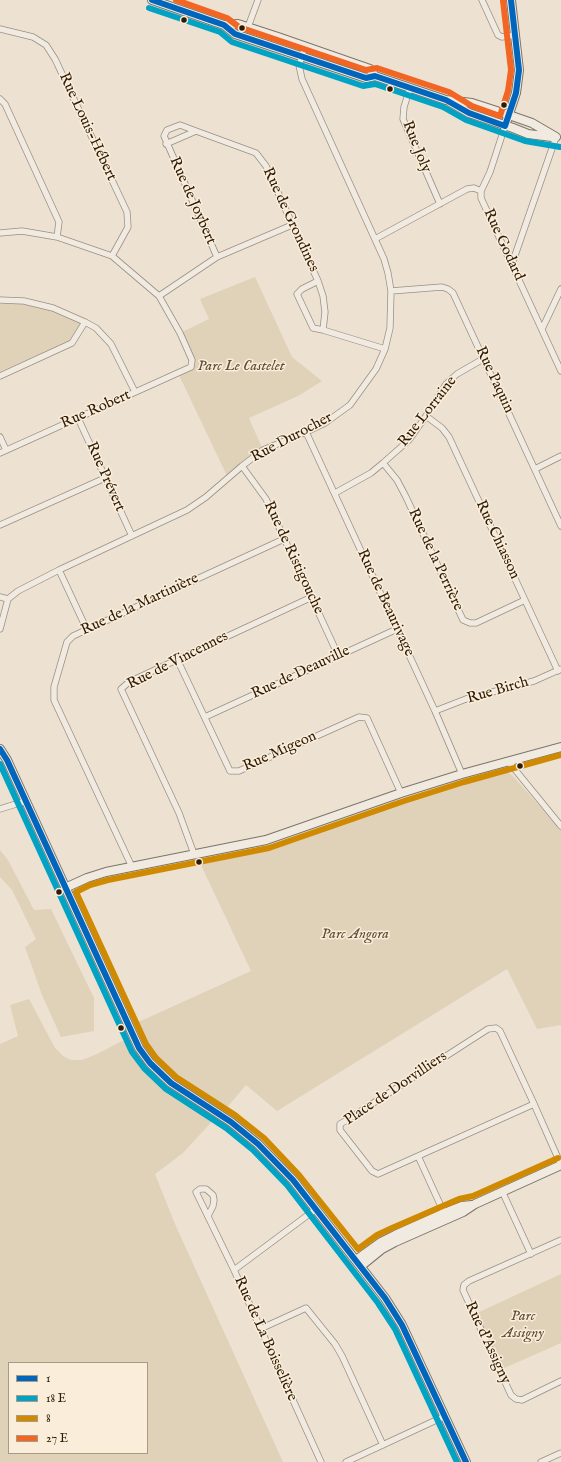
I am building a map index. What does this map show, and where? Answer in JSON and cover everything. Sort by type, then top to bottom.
[{"type":"street","points":[[152,0],[224,24],[238,24],[248,27],[370,69],[375,76]]},
{"type":"street","points":[[248,27],[258,0]]},
{"type":"street","points":[[482,0],[498,35],[501,37],[516,35]]},
{"type":"street","name":"Rue Godard","points":[[511,0],[516,35],[519,75],[516,93],[490,172],[481,191],[481,198],[561,371]]},
{"type":"street","points":[[224,24],[235,34],[366,78],[375,76],[446,100],[469,113],[528,134],[559,138]]},
{"type":"street","name":"Rue Louis-Hébert","points":[[0,29],[33,37],[46,44],[55,59],[127,212],[128,227],[112,256]]},
{"type":"street","name":"Rue Durocher","points":[[8,599],[23,588],[59,570],[187,510],[206,497],[263,450],[325,423],[350,405],[376,369],[385,349],[390,328],[391,291],[388,273],[375,239],[302,79],[299,67],[306,47]]},
{"type":"street","name":"Rue Joly","points":[[410,88],[403,112],[404,122],[440,204]]},
{"type":"street","points":[[0,99],[5,104],[60,222],[56,237]]},
{"type":"street","points":[[446,100],[472,103],[509,115],[532,123],[559,138]]},
{"type":"street","name":"Rue de Grondines","points":[[166,144],[164,136],[167,130],[180,125],[256,153],[266,166],[318,281],[323,296],[325,312],[323,330]]},
{"type":"street","points":[[166,144],[196,132]]},
{"type":"street","points":[[512,264],[559,138]]},
{"type":"street","name":"Rue de Joybert","points":[[166,144],[217,257]]},
{"type":"street","points":[[375,239],[467,189],[474,188],[481,191]]},
{"type":"street","points":[[0,233],[22,231],[56,237],[112,256],[159,296],[217,257],[292,225]]},
{"type":"street","name":"Rue de Grondines","points":[[318,281],[302,289],[297,294],[313,328],[385,349]]},
{"type":"street","name":"Rue Paquin","points":[[391,291],[442,287],[453,293],[561,526]]},
{"type":"street","points":[[542,329],[561,289]]},
{"type":"street","name":"Rue Robert","points":[[0,453],[191,367],[192,360],[180,333],[159,296]]},
{"type":"street","points":[[0,300],[24,301],[53,308],[96,328],[110,344],[135,392]]},
{"type":"street","points":[[0,376],[72,343],[85,322]]},
{"type":"street","name":"Rue Lorraine","points":[[335,493],[371,473],[409,440],[446,384],[457,374],[483,359]]},
{"type":"street","name":"Rue Chiasson","points":[[426,416],[442,428],[450,437],[525,600],[560,670]]},
{"type":"street","name":"Rue Prévert","points":[[78,418],[132,536]]},
{"type":"street","name":"Rue de Beaurivage","points":[[306,432],[435,711],[462,774]]},
{"type":"street","points":[[0,437],[6,450]]},
{"type":"street","points":[[535,469],[561,456]]},
{"type":"street","name":"Rue de la Perrière","points":[[383,463],[398,480],[463,620],[470,623],[476,623],[525,600]]},
{"type":"street","name":"Rue de Ristigouche","points":[[242,466],[266,499],[338,655]]},
{"type":"street","points":[[0,525],[105,478]]},
{"type":"street","name":"Rue de la Martinière","points":[[132,867],[54,700],[54,687],[67,642],[73,636],[284,539]]},
{"type":"street","points":[[59,570],[87,630]]},
{"type":"street","points":[[0,597],[8,599],[0,629]]},
{"type":"street","name":"Rue de Vincennes","points":[[194,854],[179,813],[121,690],[129,682],[312,597]]},
{"type":"street","name":"Rue de Deauville","points":[[205,717],[397,629]]},
{"type":"street","name":"Rue Migeon","points":[[177,659],[230,771],[239,771],[360,717],[367,718],[401,793]]},
{"type":"street","name":"Rue Birch","points":[[435,711],[466,699],[534,681],[560,670]]},
{"type":"street","points":[[65,888],[93,876],[266,840],[401,793],[462,774],[561,747]]},
{"type":"street","points":[[0,749],[7,760],[139,1048],[150,1063],[171,1083],[231,1122],[258,1144],[293,1180],[316,1209],[385,1298],[402,1325],[466,1462]]},
{"type":"street","points":[[508,762],[561,826]]},
{"type":"street","points":[[0,809],[26,801]]},
{"type":"street","name":"Place de Dorvilliers","points":[[534,1104],[378,1174],[372,1171],[340,1130],[340,1124],[488,1029],[496,1028],[500,1031],[534,1104],[561,1165]]},
{"type":"street","points":[[418,1156],[445,1216]]},
{"type":"street","points":[[358,1263],[462,1206],[474,1204],[561,1165]]},
{"type":"street","name":"Rue de La Boisselière","points":[[208,1216],[214,1200],[212,1195],[206,1189],[200,1189],[196,1192],[234,1270],[321,1462]]},
{"type":"street","points":[[502,1191],[531,1254]]},
{"type":"street","points":[[234,1270],[316,1209]]},
{"type":"street","name":"Rue d'Assigny","points":[[561,1240],[469,1281],[464,1285],[463,1290],[511,1395],[516,1399],[522,1400],[561,1381]]},
{"type":"street","points":[[260,1329],[306,1308],[335,1344],[342,1356],[383,1445]]},
{"type":"street","points":[[346,1462],[445,1416]]},
{"type":"street","points":[[541,1462],[551,1460],[561,1453]]},
{"type":"green space","name":"Parc Le Castelet","points":[[255,277],[292,357],[322,381],[298,396],[249,418],[263,450],[228,478],[178,373],[191,367],[192,360],[180,333],[209,319],[200,299]]},
{"type":"green space","points":[[12,303],[34,305],[52,309],[83,323],[72,343],[0,376],[0,304]]},
{"type":"green space","name":"Parc Angora","points":[[500,771],[505,771],[512,775],[561,830],[561,1025],[537,1029],[507,969],[277,1111],[246,1085],[224,1111],[182,1084],[165,1070],[151,1054],[140,1039],[134,1024],[251,971],[200,863],[295,842],[405,802],[432,790]]},
{"type":"green space","points":[[0,850],[8,860],[34,910],[51,909],[94,998],[94,1031],[61,1037],[42,995],[25,947],[36,939],[12,890],[0,877]]},
{"type":"green space","points":[[29,999],[55,1048],[63,1056],[71,1060],[82,1060],[122,1041],[129,1043],[149,1072],[168,1087],[216,1117],[183,1153],[155,1174],[175,1224],[283,1462],[0,1462],[0,1044],[18,1036],[10,1005]]},
{"type":"green space","name":"Parc Assigny","points":[[561,1274],[561,1343],[500,1370],[475,1314]]},
{"type":"transit line","name":"1","points":[[152,0],[224,25],[235,34],[366,78],[375,76],[446,100],[469,113],[505,126],[516,93],[519,70],[511,0]]},
{"type":"transit line","points":[[176,0],[227,18],[239,27],[366,70],[377,68],[449,92],[472,106],[500,116],[508,91],[511,70],[503,1]]},
{"type":"transit line","points":[[149,8],[220,32],[232,42],[363,86],[375,84],[443,107],[466,120],[525,141],[560,147]]},
{"type":"transit line","name":"1","points":[[0,749],[7,760],[139,1048],[150,1063],[171,1083],[231,1122],[258,1144],[293,1180],[385,1298],[402,1325],[466,1462]]},
{"type":"transit line","name":"8","points":[[558,1158],[473,1196],[459,1199],[392,1228],[377,1235],[358,1249],[299,1175],[264,1138],[235,1115],[176,1077],[156,1058],[146,1044],[76,892],[90,885],[108,880],[269,848],[404,801],[464,782],[561,755]]},
{"type":"transit line","points":[[0,764],[132,1052],[144,1068],[166,1089],[226,1128],[253,1150],[287,1185],[378,1303],[395,1329],[457,1462]]}]
